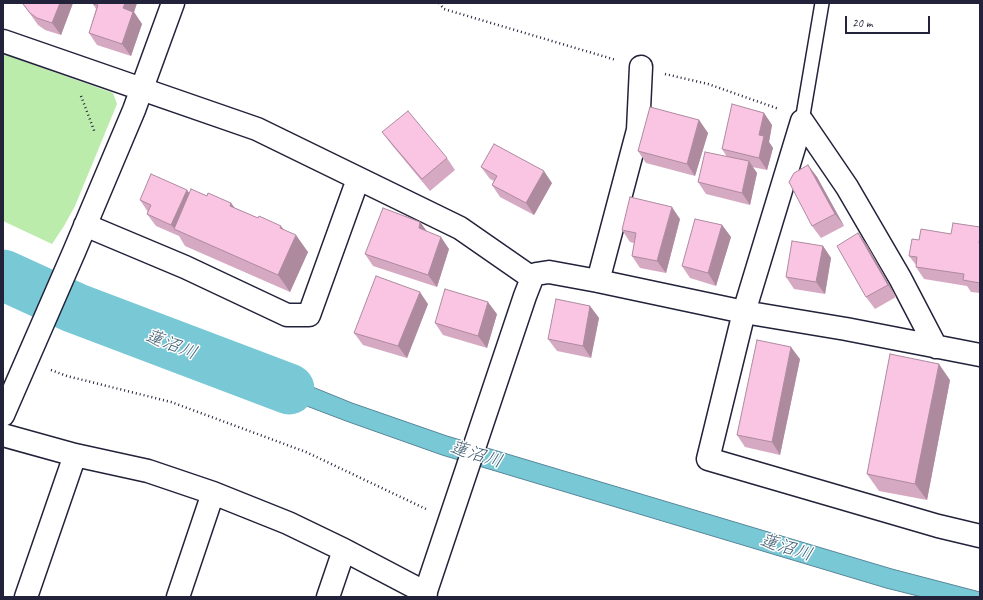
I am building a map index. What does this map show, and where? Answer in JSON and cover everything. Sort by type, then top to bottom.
[{"type":"street","points":[[3,415],[74,252],[142,89],[174,3]]},
{"type":"street","points":[[3,41],[257,129],[460,228],[532,278]]},
{"type":"street","points":[[598,281],[638,130],[641,67]]},
{"type":"street","points":[[802,120],[744,312],[708,459],[938,526],[980,536]]},
{"type":"street","points":[[802,120],[848,187],[900,278],[936,347]]},
{"type":"street","points":[[85,225],[185,267],[287,315],[309,315],[358,179]]},
{"type":"street","points":[[3,435],[75,455],[148,471],[213,493],[288,523],[344,550],[425,595],[532,278],[536,274],[549,272],[744,312],[846,329],[980,355]]},
{"type":"street","points":[[26,597],[75,455]]},
{"type":"street","points":[[178,597],[213,493]]},
{"type":"street","points":[[328,597],[344,550]]},
{"type":"lane","points":[[802,120],[822,3]]},
{"type":"path","points":[[80,94],[96,134]]},
{"type":"path","points":[[26,361],[67,376],[179,405],[306,452],[422,508],[451,518]]},
{"type":"green space","points":[[3,54],[113,93],[117,104],[75,206],[52,244],[3,221]]},
{"type":"water","points":[[227,355],[288,377],[352,403],[447,436],[892,569],[980,592],[980,597],[922,597],[886,588],[442,455],[346,421],[220,373]]},
{"type":"building","points":[[23,3],[60,3],[52,23],[37,18],[30,13]]},
{"type":"building","points":[[93,3],[125,3],[123,8],[133,12],[122,44],[89,33],[98,5]]},
{"type":"building","points":[[732,104],[764,113],[759,135],[764,136],[759,158],[722,149]]},
{"type":"building","points":[[650,107],[699,120],[687,164],[638,151]]},
{"type":"building","points":[[408,111],[447,158],[422,179],[382,132]]},
{"type":"building","points":[[494,144],[544,171],[526,203],[492,185],[497,176],[481,167]]},
{"type":"building","points":[[705,152],[749,161],[742,193],[698,182]]},
{"type":"building","points":[[808,165],[835,214],[812,226],[789,182],[794,173]]},
{"type":"building","points":[[151,174],[187,190],[171,225],[147,214],[151,205],[140,200]]},
{"type":"building","points":[[191,189],[207,196],[208,193],[231,203],[230,206],[258,218],[259,216],[296,235],[278,275],[174,229]]},
{"type":"building","points":[[630,197],[672,207],[657,261],[632,256],[636,233],[622,230]]},
{"type":"building","points":[[383,208],[420,222],[419,228],[441,237],[428,275],[365,254]]},
{"type":"building","points":[[695,219],[722,225],[708,273],[682,266]]},
{"type":"building","points":[[953,223],[980,227],[980,283],[963,280],[964,274],[916,267],[917,257],[909,256],[912,239],[919,240],[921,229],[951,234]]},
{"type":"building","points":[[858,233],[888,285],[866,297],[837,246]]},
{"type":"building","points":[[792,241],[823,246],[816,282],[786,277]]},
{"type":"building","points":[[376,276],[420,292],[398,346],[354,333]]},
{"type":"building","points":[[445,289],[488,302],[478,336],[435,323]]},
{"type":"building","points":[[556,299],[590,306],[583,346],[548,339]]},
{"type":"building","points":[[757,340],[791,347],[772,442],[737,435]]},
{"type":"building","points":[[890,354],[939,364],[915,484],[867,474]]},
{"type":"waterway","name":"蓮沼川","points":[[3,275],[75,308],[289,389]]}]
